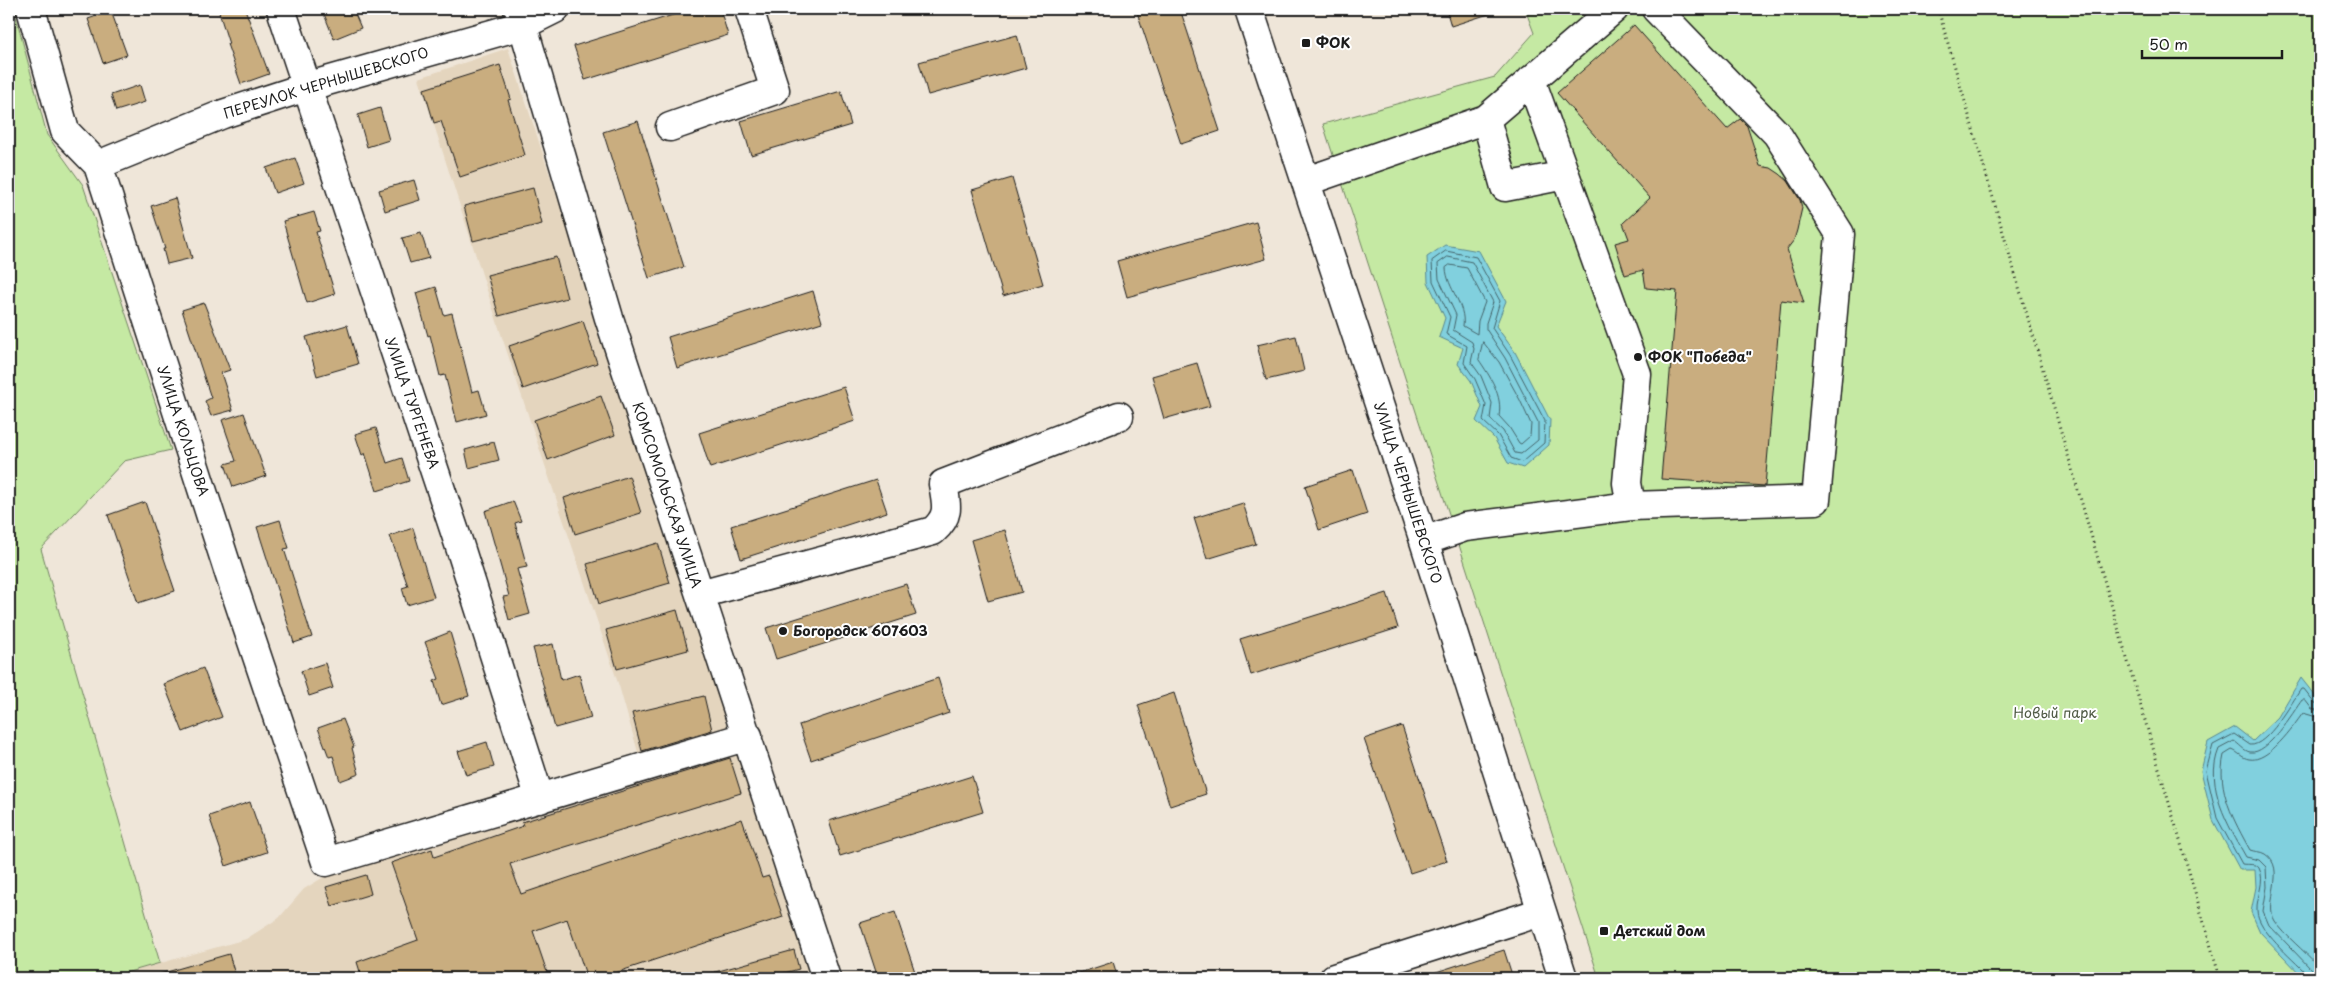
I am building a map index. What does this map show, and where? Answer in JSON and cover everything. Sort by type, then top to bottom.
[{"type":"street","name":"УЛИЦА КОЛЬЦОВА","points":[[31,9],[65,131],[98,165],[230,576],[326,862],[540,799]]},
{"type":"street","name":"УЛИЦА ТУРГЕНЕВА","points":[[281,9],[459,544],[540,799]]},
{"type":"street","name":"ПЕРЕУЛОК ЧЕРНЫШЕВСКОГО","points":[[98,165],[223,114],[520,17],[555,9]]},
{"type":"street","points":[[670,127],[776,90],[749,9]]},
{"type":"street","name":"УЛИЦА ЧЕРНЫШЕВСКОГО","points":[[1249,9],[1424,541],[1563,978]]},
{"type":"street","points":[[1307,181],[1486,119],[1614,9]]},
{"type":"street","points":[[1424,541],[1465,527],[1631,506],[1816,500],[1840,234],[1777,134],[1656,9]]},
{"type":"street","name":"КОМСОМОЛЬСКАЯ УЛИЦА","points":[[520,17],[609,318],[826,978]]},
{"type":"street","points":[[1531,80],[1637,374],[1627,483],[1631,506]]},
{"type":"street","points":[[1486,119],[1506,187],[1565,175]]},
{"type":"street","points":[[700,594],[933,531],[944,522],[947,505],[943,484],[1120,416]]},
{"type":"street","points":[[540,799],[748,736]]},
{"type":"street","points":[[1334,978],[1541,912]]},
{"type":"path","points":[[1938,9],[2220,978]]},
{"type":"shaded area","points":[[508,48],[671,542],[729,734],[640,759],[619,686],[502,337],[419,78]]},
{"type":"shaded area","points":[[739,746],[813,978],[108,978],[246,939],[279,918],[304,889],[337,869]]},
{"type":"green space","points":[[9,9],[14,9],[47,135],[83,185],[171,450],[124,461],[41,549],[160,963],[108,978],[9,978]]},
{"type":"green space","name":"Новый парк","points":[[1525,9],[2320,9],[2320,978],[1599,978],[1323,124],[1495,77],[1534,33]]},
{"type":"water","points":[[1445,245],[1479,251],[1506,301],[1496,326],[1515,352],[1550,420],[1549,445],[1523,468],[1508,463],[1494,438],[1476,421],[1482,407],[1471,381],[1458,364],[1463,348],[1439,337],[1445,318],[1428,282],[1427,257]]},
{"type":"water","points":[[2301,678],[2320,702],[2320,978],[2304,978],[2260,932],[2251,912],[2256,887],[2255,870],[2240,870],[2213,820],[2201,771],[2208,742],[2235,727],[2253,741],[2278,717]]},
{"type":"building","points":[[218,9],[245,9],[269,74],[241,84],[227,44],[229,44]]},
{"type":"building","points":[[322,9],[353,9],[361,28],[334,39]]},
{"type":"building","points":[[692,9],[720,9],[728,35],[585,80],[574,46]]},
{"type":"building","points":[[1136,9],[1180,9],[1220,131],[1181,144]]},
{"type":"building","points":[[1446,9],[1495,9],[1495,12],[1451,26]]},
{"type":"building","points":[[111,11],[127,55],[103,63],[88,19]]},
{"type":"building","points":[[1634,25],[1727,129],[1740,119],[1747,126],[1760,166],[1771,168],[1780,174],[1788,181],[1800,200],[1802,208],[1797,230],[1794,240],[1787,249],[1804,303],[1781,300],[1765,486],[1661,479],[1677,291],[1646,288],[1643,270],[1625,275],[1615,243],[1629,239],[1623,223],[1650,198],[1557,93]]},
{"type":"building","points":[[1017,35],[1026,68],[928,95],[919,62]]},
{"type":"building","points":[[500,65],[511,99],[508,100],[525,155],[460,177],[441,121],[434,123],[424,89]]},
{"type":"building","points":[[140,85],[145,102],[116,111],[111,95]]},
{"type":"building","points":[[841,91],[851,125],[751,155],[741,121]]},
{"type":"building","points":[[380,108],[389,140],[367,147],[358,115]]},
{"type":"building","points":[[638,121],[684,267],[649,278],[603,132]]},
{"type":"building","points":[[295,158],[304,183],[275,193],[266,168]]},
{"type":"building","points":[[1012,178],[1043,284],[1003,296],[972,190]]},
{"type":"building","points":[[414,180],[420,200],[385,211],[379,190]]},
{"type":"building","points":[[533,188],[542,224],[473,241],[464,206]]},
{"type":"building","points":[[175,198],[192,258],[167,264],[163,249],[165,249],[151,206]]},
{"type":"building","points":[[314,212],[320,231],[316,232],[335,294],[307,303],[283,221]]},
{"type":"building","points":[[1256,222],[1266,259],[1127,297],[1117,261]]},
{"type":"building","points":[[421,233],[429,258],[410,263],[402,238]]},
{"type":"building","points":[[556,257],[567,298],[499,316],[487,275]]},
{"type":"building","points":[[436,287],[444,315],[452,313],[472,392],[479,390],[486,414],[457,422],[445,375],[440,376],[430,335],[428,336],[416,293]]},
{"type":"building","points":[[813,291],[822,322],[677,368],[668,337]]},
{"type":"building","points":[[204,303],[230,370],[221,373],[233,410],[211,416],[205,401],[211,398],[182,310]]},
{"type":"building","points":[[583,321],[597,363],[523,389],[509,346]]},
{"type":"building","points":[[347,325],[358,364],[317,376],[306,337]]},
{"type":"building","points":[[1296,336],[1304,371],[1266,380],[1257,345]]},
{"type":"building","points":[[1197,363],[1210,406],[1164,419],[1152,376]]},
{"type":"building","points":[[844,387],[855,421],[710,468],[699,433]]},
{"type":"building","points":[[601,396],[615,435],[548,460],[534,420]]},
{"type":"building","points":[[244,413],[266,476],[233,487],[225,464],[236,461],[222,420]]},
{"type":"building","points":[[376,428],[387,463],[402,458],[409,481],[377,491],[365,453],[362,455],[355,434]]},
{"type":"building","points":[[494,442],[499,460],[469,468],[465,450]]},
{"type":"building","points":[[1353,470],[1367,514],[1319,530],[1305,486]]},
{"type":"building","points":[[629,476],[641,513],[575,534],[564,498]]},
{"type":"building","points":[[876,480],[887,512],[741,559],[731,526]]},
{"type":"building","points":[[513,501],[521,521],[515,523],[527,567],[517,569],[530,614],[509,620],[503,597],[509,596],[485,511]]},
{"type":"building","points":[[145,502],[175,591],[138,603],[108,515]]},
{"type":"building","points":[[1243,503],[1256,544],[1207,559],[1194,518]]},
{"type":"building","points":[[280,520],[289,548],[284,549],[312,637],[294,643],[257,527]]},
{"type":"building","points":[[413,528],[434,597],[407,605],[402,588],[408,586],[390,536]]},
{"type":"building","points":[[1005,530],[1022,592],[988,601],[971,540]]},
{"type":"building","points":[[658,543],[670,583],[599,604],[587,564]]},
{"type":"building","points":[[906,584],[916,615],[776,659],[766,628]]},
{"type":"building","points":[[1387,593],[1398,628],[1251,675],[1240,639]]},
{"type":"building","points":[[677,610],[688,650],[617,669],[606,630]]},
{"type":"building","points":[[450,632],[469,696],[441,705],[434,681],[439,679],[425,642]]},
{"type":"building","points":[[553,644],[561,680],[579,674],[591,718],[555,728],[533,648]]},
{"type":"building","points":[[325,663],[333,688],[309,696],[301,671]]},
{"type":"building","points":[[203,668],[222,717],[183,732],[164,684]]},
{"type":"building","points":[[938,678],[949,713],[811,760],[799,725]]},
{"type":"building","points":[[1174,693],[1206,794],[1170,806],[1138,705]]},
{"type":"building","points":[[704,696],[712,730],[642,751],[632,713]]},
{"type":"building","points":[[343,719],[354,747],[352,748],[359,774],[340,781],[333,756],[329,757],[318,728]]},
{"type":"building","points":[[1402,726],[1447,861],[1410,873],[1364,739]]},
{"type":"building","points":[[487,742],[494,767],[466,775],[458,751]]},
{"type":"building","points":[[730,758],[741,793],[510,864],[521,894],[742,819],[762,878],[769,876],[783,917],[600,978],[587,978],[567,919],[533,931],[549,978],[362,978],[357,962],[418,940],[391,863],[432,849],[434,857],[523,826],[522,822]]},
{"type":"building","points":[[972,776],[983,812],[840,856],[829,821]]},
{"type":"building","points":[[250,802],[267,852],[226,866],[209,816]]},
{"type":"building","points":[[366,875],[371,894],[332,906],[326,887]]},
{"type":"building","points":[[895,912],[917,978],[878,978],[860,923]]},
{"type":"building","points":[[794,950],[799,969],[766,978],[708,978],[708,974]]},
{"type":"building","points":[[1504,950],[1513,978],[1428,978],[1427,975]]},
{"type":"building","points":[[229,954],[236,978],[161,978],[160,974]]},
{"type":"building","points":[[1113,962],[1118,978],[1073,978],[1073,975]]},
{"type":"place","name":"ФОК","points":[[1306,43]]},
{"type":"place","name":"ФОК \"Победа\"","points":[[1638,357]]},
{"type":"place","name":"Богородск 607603","points":[[783,631]]},
{"type":"place","name":"Детский дом","points":[[1604,931]]}]
